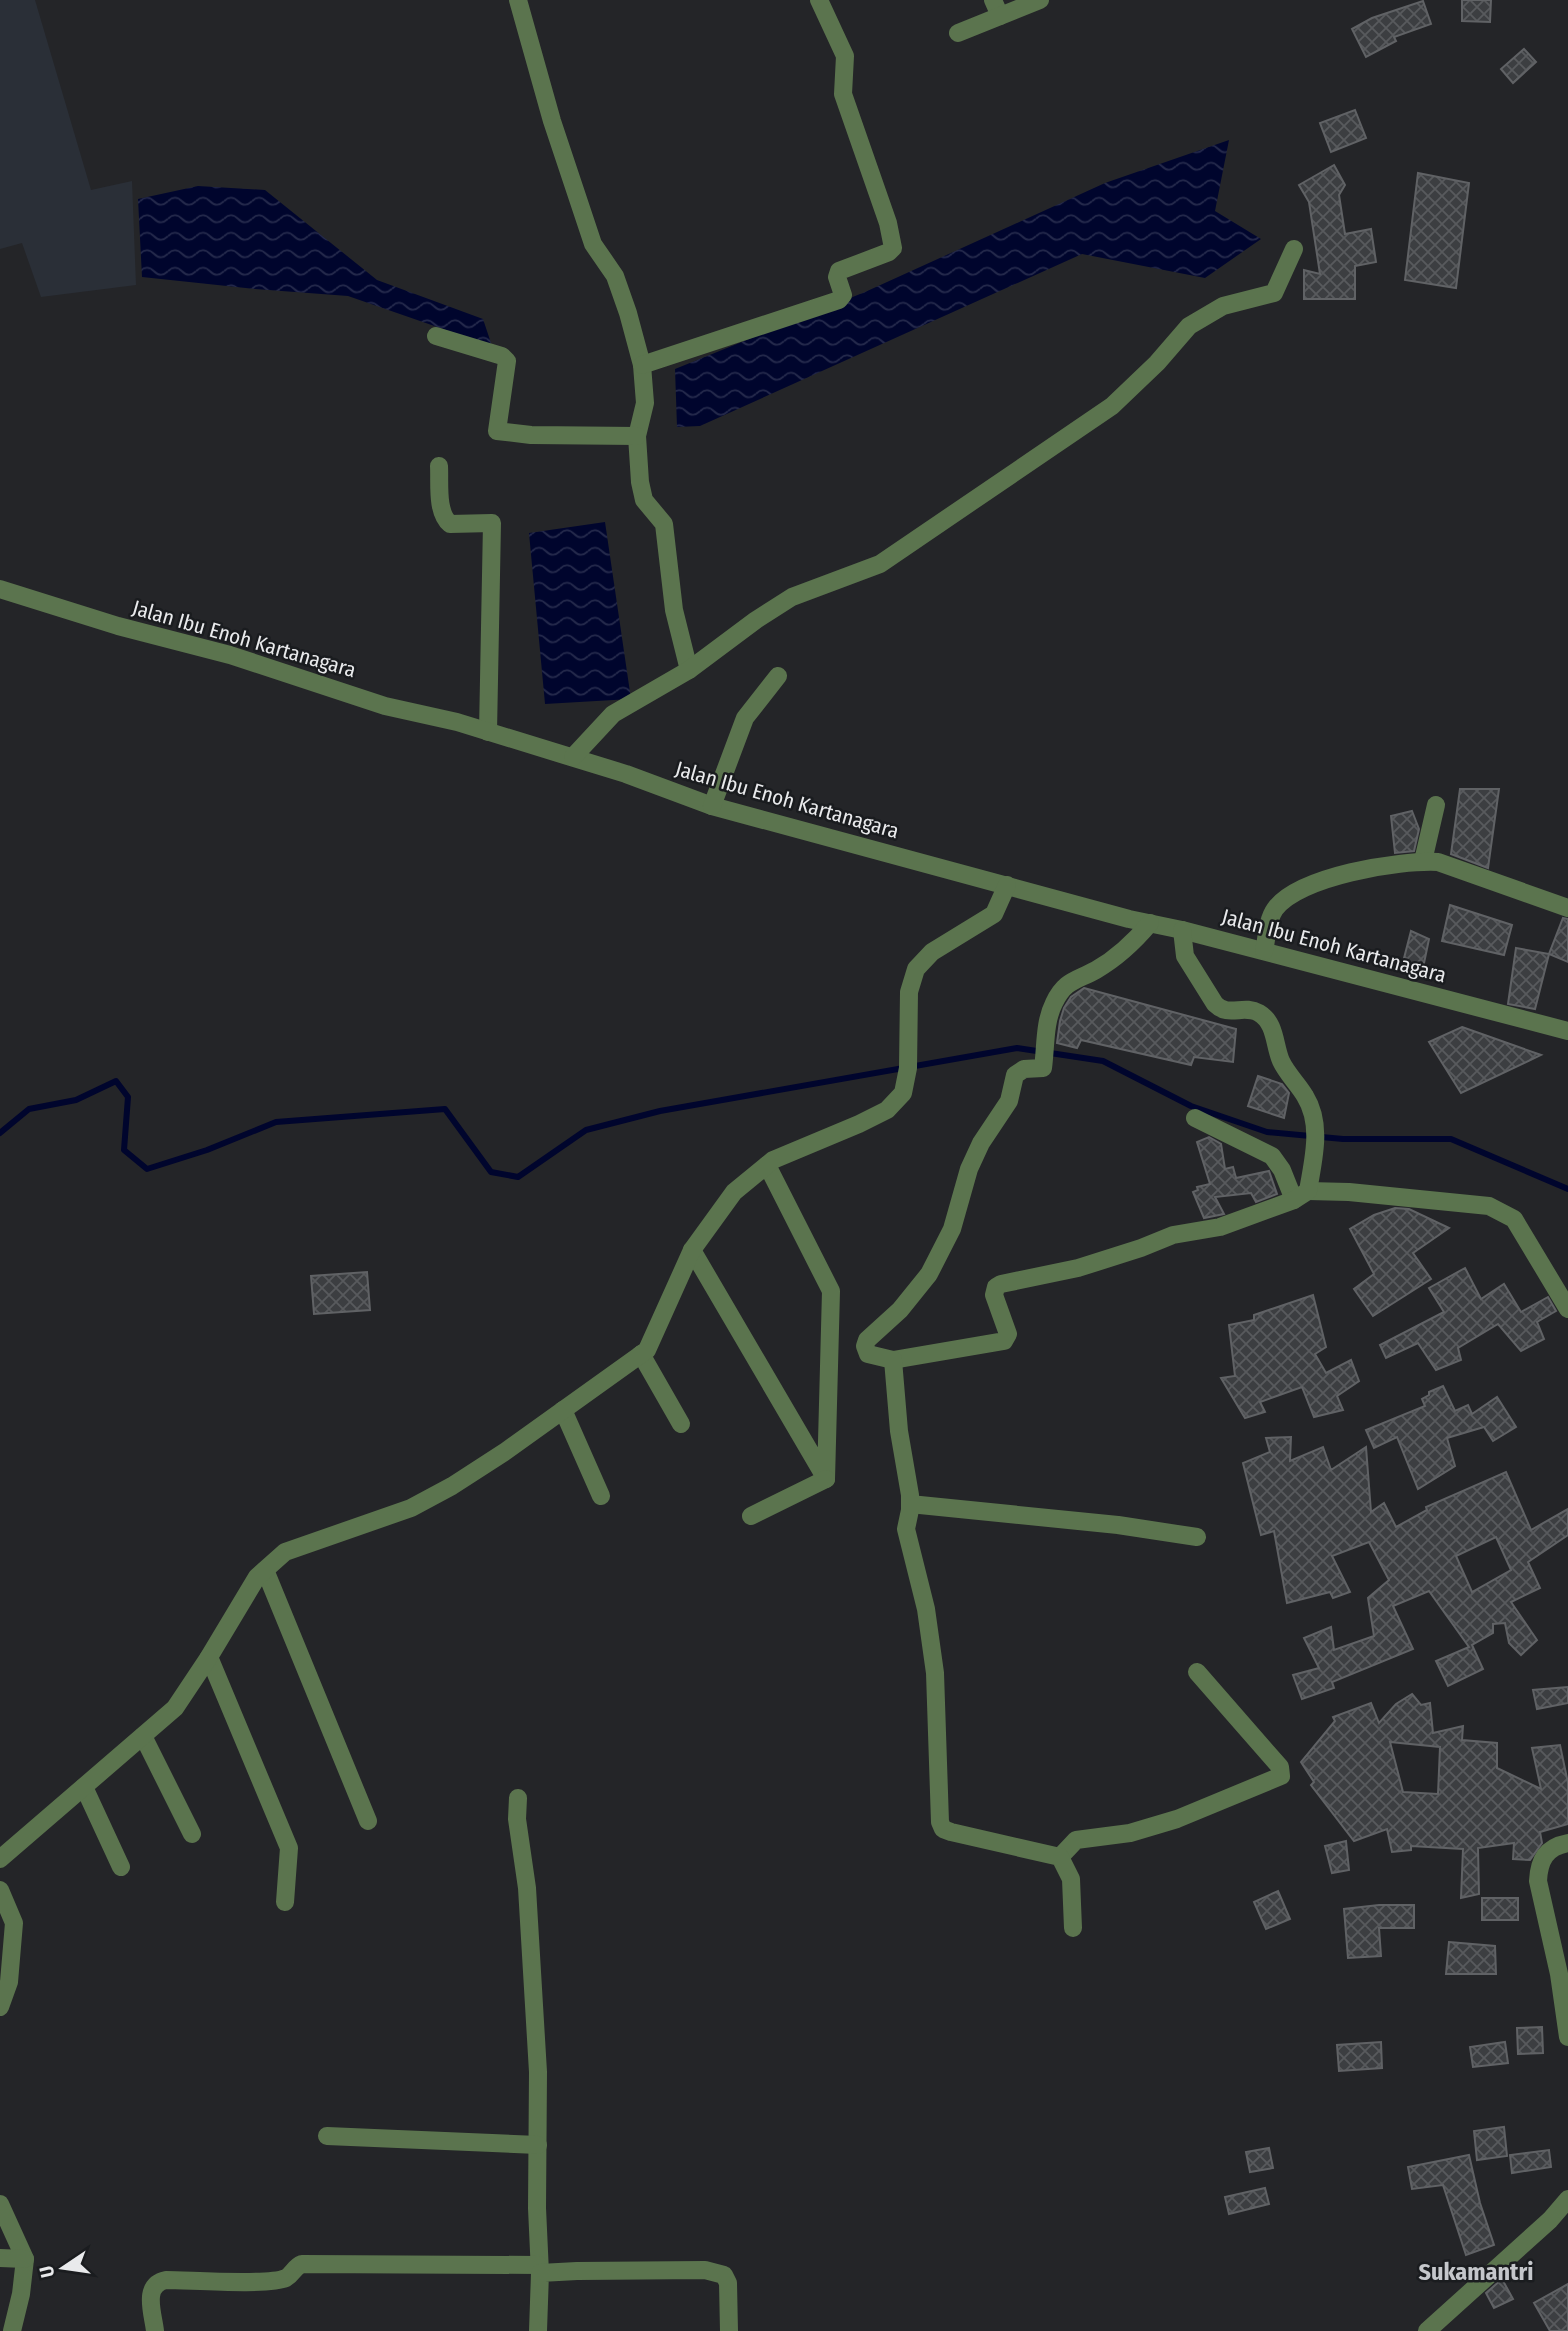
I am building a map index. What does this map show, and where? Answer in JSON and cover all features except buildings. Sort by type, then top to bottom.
[{"type":"street","points":[[518,0],[552,121],[593,244],[615,276],[642,365],[645,403],[637,436],[640,482],[644,500],[664,524],[674,610],[689,670]]},
{"type":"street","points":[[642,365],[839,300],[843,295],[837,277],[839,271],[889,252],[893,248],[888,223],[843,94],[845,56],[819,0]]},
{"type":"street","points":[[958,33],[996,8],[1040,0]]},
{"type":"street","points":[[573,757],[613,714],[689,670],[792,597],[880,564],[1112,406],[1157,363],[1189,326],[1223,306],[1274,293],[1294,249]]},
{"type":"street","points":[[436,336],[502,356],[507,361],[497,431],[531,435],[637,436]]},
{"type":"street","points":[[439,466],[444,519],[450,524],[492,523],[488,732]]},
{"type":"street","name":"Jalan Ibu Enoh Kartanagara","points":[[0,589],[118,626],[230,655],[385,706],[457,722],[573,757],[712,806],[1568,1031]]},
{"type":"street","points":[[712,806],[745,718],[778,676]]},
{"type":"street","points":[[1423,861],[1436,805]]},
{"type":"street","points":[[1264,951],[1275,909],[1297,891],[1332,877],[1366,869],[1423,861],[1457,867],[1568,908]]},
{"type":"street","points":[[0,1859],[175,1708],[257,1577],[285,1552],[411,1508],[485,1465],[648,1350],[692,1250],[734,1192],[773,1160],[887,1110],[903,1093],[906,1081],[909,992],[916,969],[932,952],[993,914],[1007,885]]},
{"type":"street","points":[[1150,923],[1123,951],[1096,970],[1068,982],[1054,1003],[1046,1027],[1043,1068],[1024,1069],[1015,1074],[1009,1101],[981,1143],[969,1168],[952,1229],[929,1274],[900,1310],[867,1340],[865,1346],[868,1354],[893,1360],[1004,1341],[1008,1334],[995,1295],[996,1287],[1001,1284],[1079,1268],[1173,1235],[1220,1227],[1301,1196],[1349,1192],[1489,1206],[1514,1219],[1568,1309]]},
{"type":"street","points":[[1182,930],[1185,956],[1215,1004],[1230,1013],[1247,1008],[1269,1021],[1280,1060],[1306,1098],[1317,1129],[1314,1154],[1301,1196]]},
{"type":"street","points":[[1195,1118],[1272,1156],[1301,1196]]},
{"type":"street","points":[[768,1165],[831,1291],[826,1479]]},
{"type":"street","points":[[692,1250],[826,1479]]},
{"type":"street","points":[[641,1354],[681,1424]]},
{"type":"street","points":[[893,1360],[899,1431],[910,1504],[907,1537],[926,1609],[934,1673],[940,1822],[943,1829],[1059,1857],[1071,1879],[1073,1928]]},
{"type":"street","points":[[563,1410],[601,1496]]},
{"type":"street","points":[[751,1516],[826,1479]]},
{"type":"street","points":[[910,1504],[1118,1525],[1197,1537]]},
{"type":"street","points":[[265,1570],[368,1821]]},
{"type":"street","points":[[209,1657],[289,1848],[285,1902]]},
{"type":"street","points":[[1059,1857],[1076,1840],[1130,1833],[1177,1819],[1281,1776],[1280,1767],[1197,1672]]},
{"type":"street","points":[[143,1736],[192,1835]]},
{"type":"street","points":[[84,1787],[121,1867]]},
{"type":"street","points":[[518,1798],[517,1819],[527,1888],[538,2072],[538,2331]]},
{"type":"street","points":[[1568,1843],[1558,1844],[1544,1855],[1538,1873],[1545,1920],[1559,1974],[1568,2037]]},
{"type":"street","points":[[0,1890],[7,1923],[9,1982],[0,2006]]},
{"type":"street","points":[[327,2136],[538,2145]]},
{"type":"street","points":[[1427,2331],[1550,2220],[1568,2199]]},
{"type":"street","points":[[0,2204],[25,2259],[21,2294],[12,2331]]},
{"type":"street","points":[[0,2258],[25,2259]]},
{"type":"street","points":[[155,2331],[150,2294],[152,2287],[159,2281],[263,2281],[286,2278],[302,2264],[577,2271],[713,2271],[724,2275],[728,2283],[729,2331]]},
{"type":"shaded area","points":[[0,0],[35,0],[91,190],[132,181],[136,285],[41,297],[22,243],[0,249]]},
{"type":"water","points":[[1229,140],[1215,211],[1261,239],[1205,278],[1082,254],[700,426],[677,427],[675,369],[865,292],[1105,183]]},
{"type":"water","points":[[198,186],[265,190],[377,280],[483,319],[492,346],[348,296],[142,277],[138,199]]},
{"type":"water","points":[[605,522],[631,699],[545,704],[529,533]]},
{"type":"waterway","points":[[0,1133],[29,1109],[76,1100],[116,1081],[128,1097],[124,1150],[147,1169],[207,1150],[276,1122],[445,1109],[491,1172],[518,1177],[586,1130],[660,1111],[1017,1048],[1103,1061],[1191,1106],[1267,1132],[1343,1139],[1451,1139],[1568,1189]]},
{"type":"district","name":"Sukamantri","points":[[1476,2272]]}]
